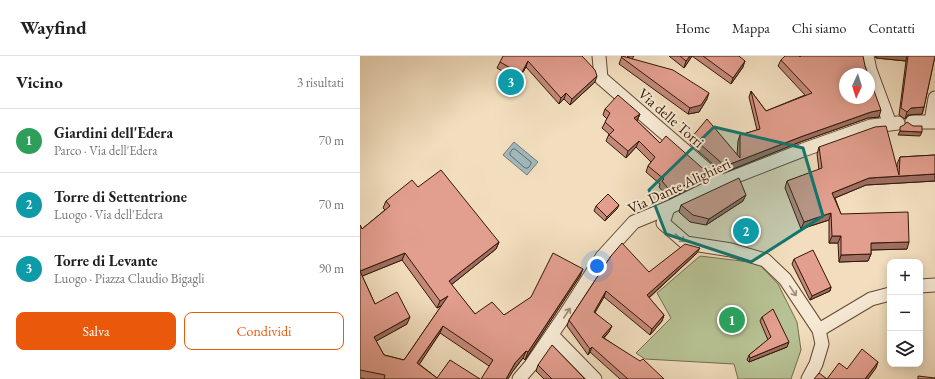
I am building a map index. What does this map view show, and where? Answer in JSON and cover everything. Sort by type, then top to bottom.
[{"type":"street","name":"Via delle Torri","points":[[599,56],[601,78],[721,182]]},
{"type":"street","name":"Via Dante Alighieri","points":[[519,379],[531,365],[552,335],[602,257],[634,222],[668,208],[721,182],[803,150],[871,126],[894,124],[870,70],[867,56]]},
{"type":"street","points":[[912,122],[933,121],[935,98]]},
{"type":"street","points":[[668,208],[663,223],[686,243],[731,250],[765,260],[785,279],[819,330],[822,344],[816,364],[808,379]]},
{"type":"street","points":[[923,286],[935,285]]},
{"type":"street","points":[[819,330],[871,299],[887,295]]},
{"type":"street","points":[[552,335],[595,379]]},
{"type":"highlighted area","points":[[714,127],[803,148],[823,216],[751,262],[666,234],[649,190]]},
{"type":"green space","points":[[700,256],[758,263],[778,284],[797,322],[801,350],[791,379],[738,379],[734,364],[645,359],[636,353],[671,318],[657,293]]},
{"type":"water","points":[[514,142],[538,162],[527,175],[503,155]]},
{"type":"building","points":[[503,56],[582,56],[595,70],[597,76],[572,99],[566,93],[561,98],[528,61],[521,74],[500,62]]},
{"type":"building","points":[[622,56],[673,70],[709,93],[701,105],[690,108],[621,57]]},
{"type":"building","points":[[680,56],[690,56],[686,61]]},
{"type":"building","points":[[703,56],[739,56],[745,61],[733,78]]},
{"type":"building","points":[[785,56],[863,56],[866,68],[839,68],[839,104],[875,104],[875,94],[881,110],[871,112],[803,136],[725,166],[692,137],[707,119],[740,158],[740,135],[760,129],[751,91],[766,111],[812,93],[781,60]]},
{"type":"building","points":[[908,56],[935,56],[924,107],[911,108],[907,112],[901,108]]},
{"type":"building","points":[[618,95],[640,114],[634,118],[660,143],[666,136],[709,174],[671,192],[662,181],[664,179],[648,166],[655,157],[639,141],[628,151],[609,135],[614,130],[605,122],[610,113],[605,109]]},
{"type":"building","points":[[907,122],[913,126],[922,126],[922,132],[900,131],[900,127]]},
{"type":"building","points":[[886,126],[899,175],[900,157],[935,155],[935,174],[869,178],[832,193],[841,214],[908,212],[909,242],[871,243],[871,254],[841,255],[841,236],[832,236],[831,213],[804,222],[787,181],[822,168],[819,147],[875,127]]},
{"type":"building","points":[[441,170],[499,242],[449,281],[475,314],[492,302],[504,315],[531,297],[553,253],[583,269],[528,352],[526,351],[515,363],[506,379],[481,379],[493,360],[443,326],[417,363],[437,378],[450,360],[480,379],[384,379],[385,375],[360,370],[360,271],[360,225],[362,229],[390,206],[386,201],[412,180],[418,187]],"holes":[[[405,253],[440,301],[448,296],[404,360],[384,355],[374,337],[410,317],[397,292],[375,304],[360,271]]]},
{"type":"building","points":[[739,178],[746,195],[709,219],[693,215],[681,205]]},
{"type":"building","points":[[608,194],[619,205],[607,217],[596,206]]},
{"type":"building","points":[[750,221],[754,232],[743,237],[739,226]]},
{"type":"building","points":[[622,243],[649,272],[685,244],[700,248],[647,295],[664,315],[652,329],[606,291],[594,312],[612,326],[602,337],[640,361],[643,359],[664,379],[628,379],[592,347],[590,349],[569,320],[611,256]]},
{"type":"building","points":[[813,250],[831,287],[812,296],[794,259]]},
{"type":"building","points":[[773,309],[789,342],[750,358],[749,355],[771,337],[762,317]]},
{"type":"building","points":[[552,345],[585,379],[552,379],[538,365]]},
{"type":"building","points":[[862,349],[878,362],[865,379],[827,379],[839,363],[847,369]]},
{"type":"building","points":[[819,373],[827,379],[814,379]]},
{"type":"building","points":[[918,376],[935,378],[935,379],[918,379]]},
{"type":"place","name":"Torre di Levante","points":[[511,82]]},
{"type":"place","name":"Torre di Settentrione","points":[[746,231]]},
{"type":"place","name":"Giardini dell'Edera","points":[[732,320]]}]
